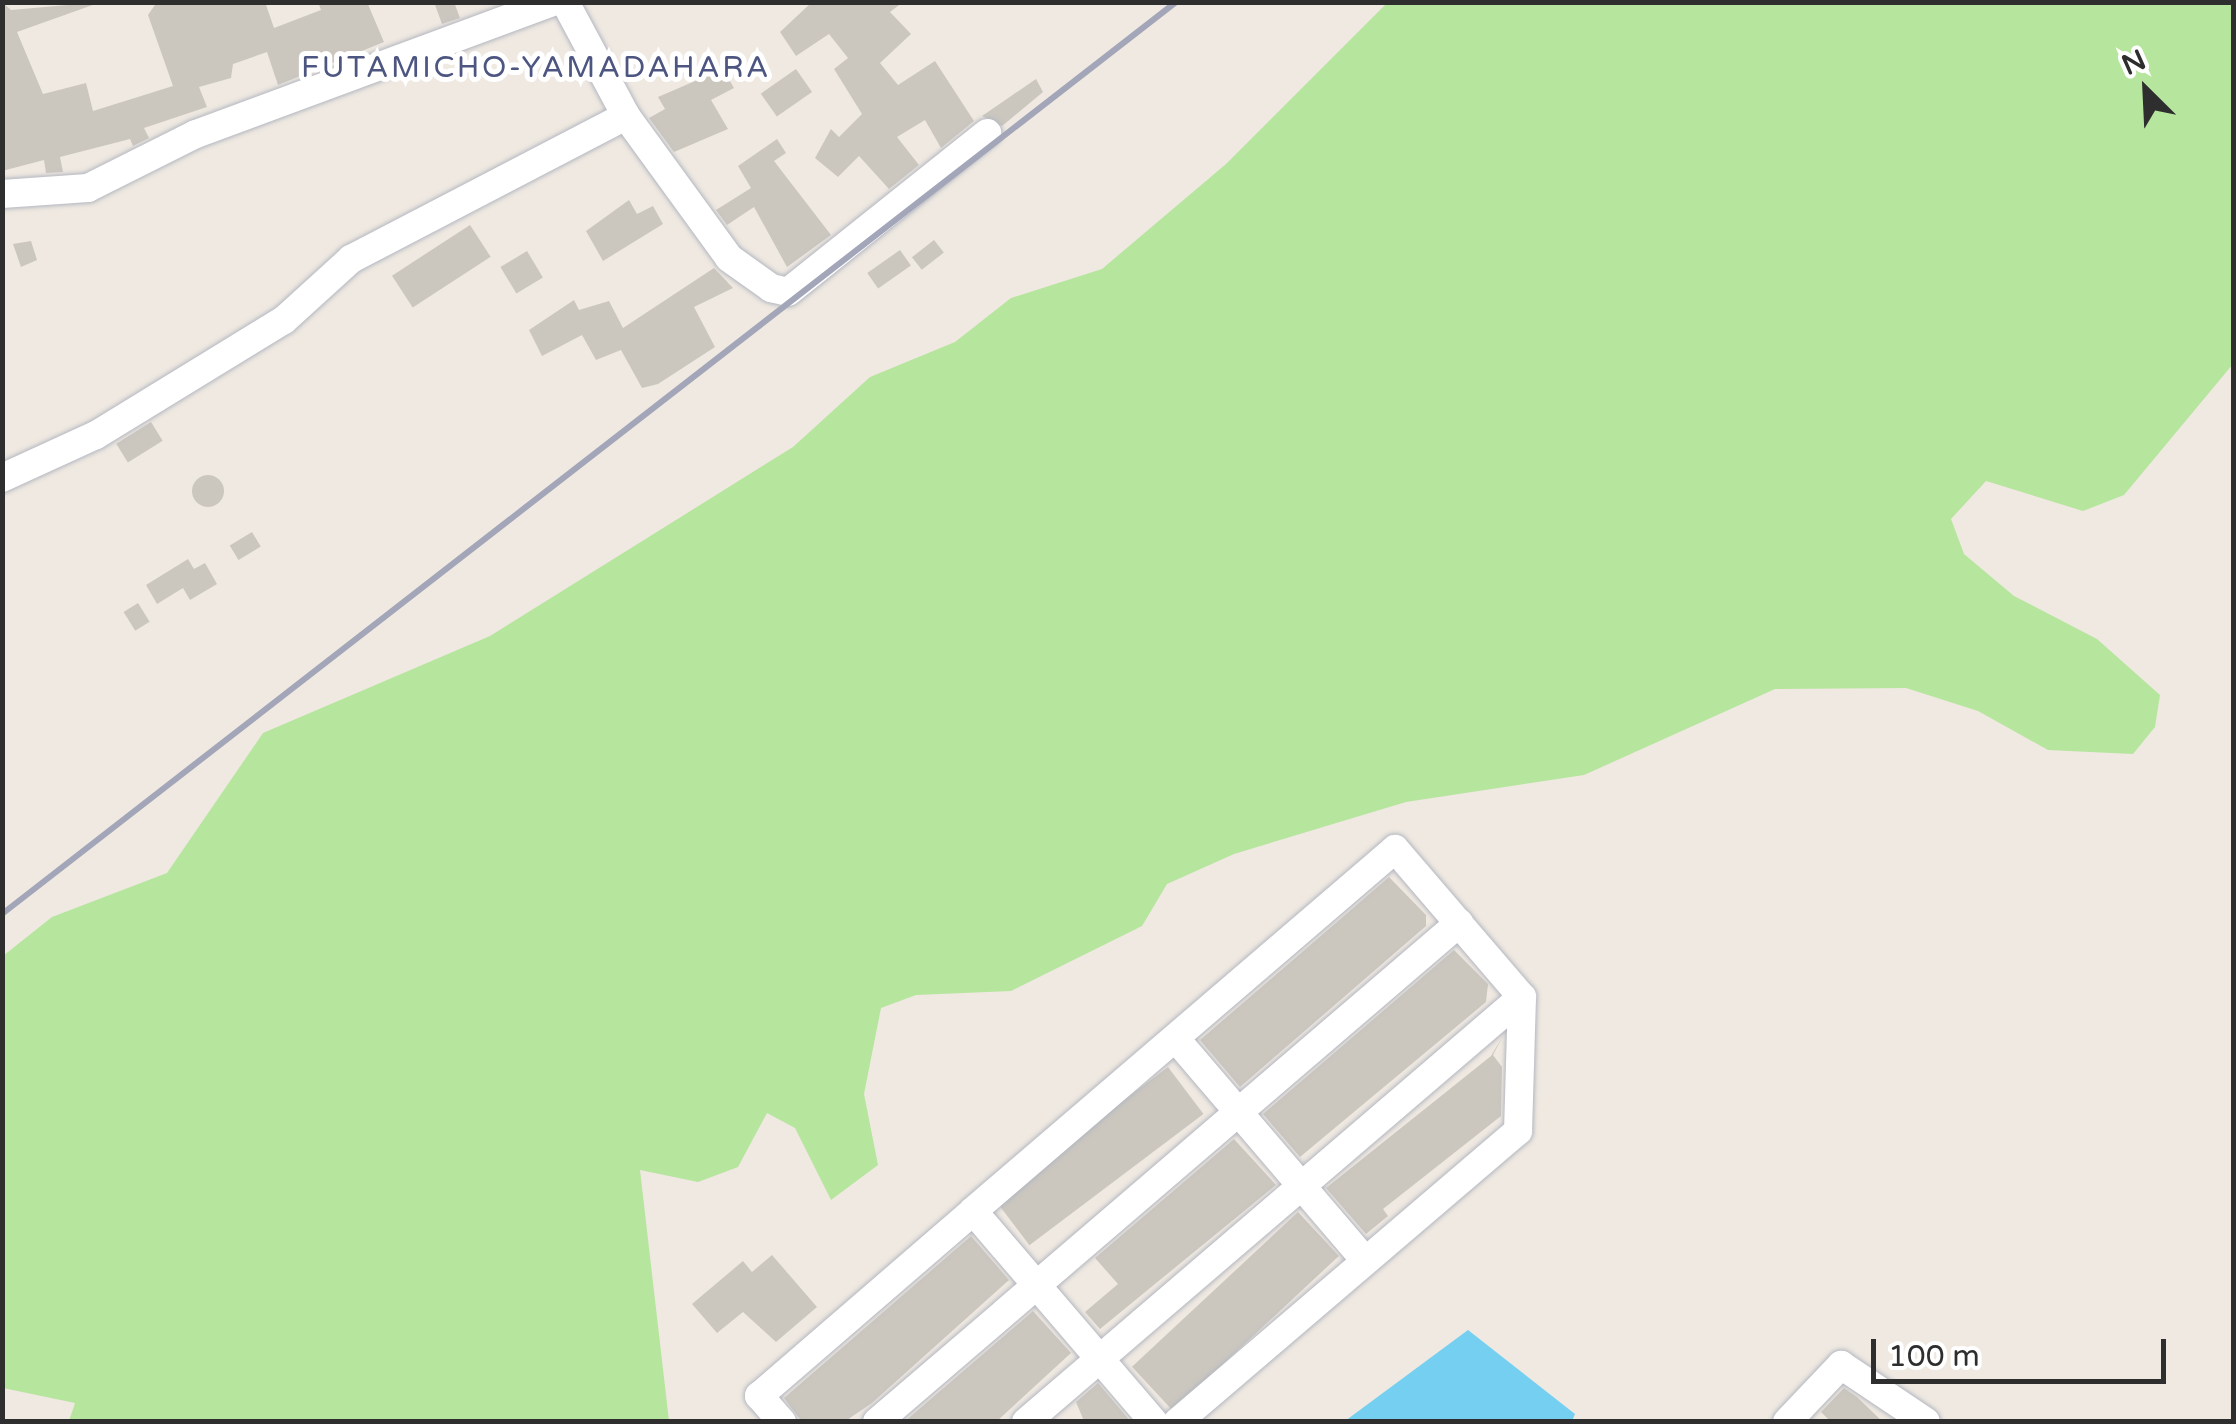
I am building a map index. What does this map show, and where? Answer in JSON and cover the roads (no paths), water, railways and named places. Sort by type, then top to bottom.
[{"type":"street","points":[[2,194],[88,188],[196,134],[554,2]]},
{"type":"street","points":[[566,2],[626,116],[730,258],[788,292],[987,133]]},
{"type":"street","points":[[2,478],[96,435],[284,320],[351,259],[626,116]]},
{"type":"street","points":[[782,1422],[759,1396],[1395,849],[1522,997],[1518,1131],[1177,1422]]},
{"type":"street","points":[[877,1422],[1459,923]]},
{"type":"street","points":[[1026,1422],[1522,997]]},
{"type":"street","points":[[1176,1039],[1365,1260]]},
{"type":"street","points":[[973,1211],[1154,1422]]},
{"type":"street","points":[[1786,1422],[1841,1365],[1926,1422]]},
{"type":"water","points":[[1468,1330],[1575,1414],[1572,1421],[1345,1421]]},
{"type":"railway","points":[[2,914],[1176,2]]},
{"type":"district","name":"FUTAMICHO-YAMADAHARA","points":[[536,68]]}]
